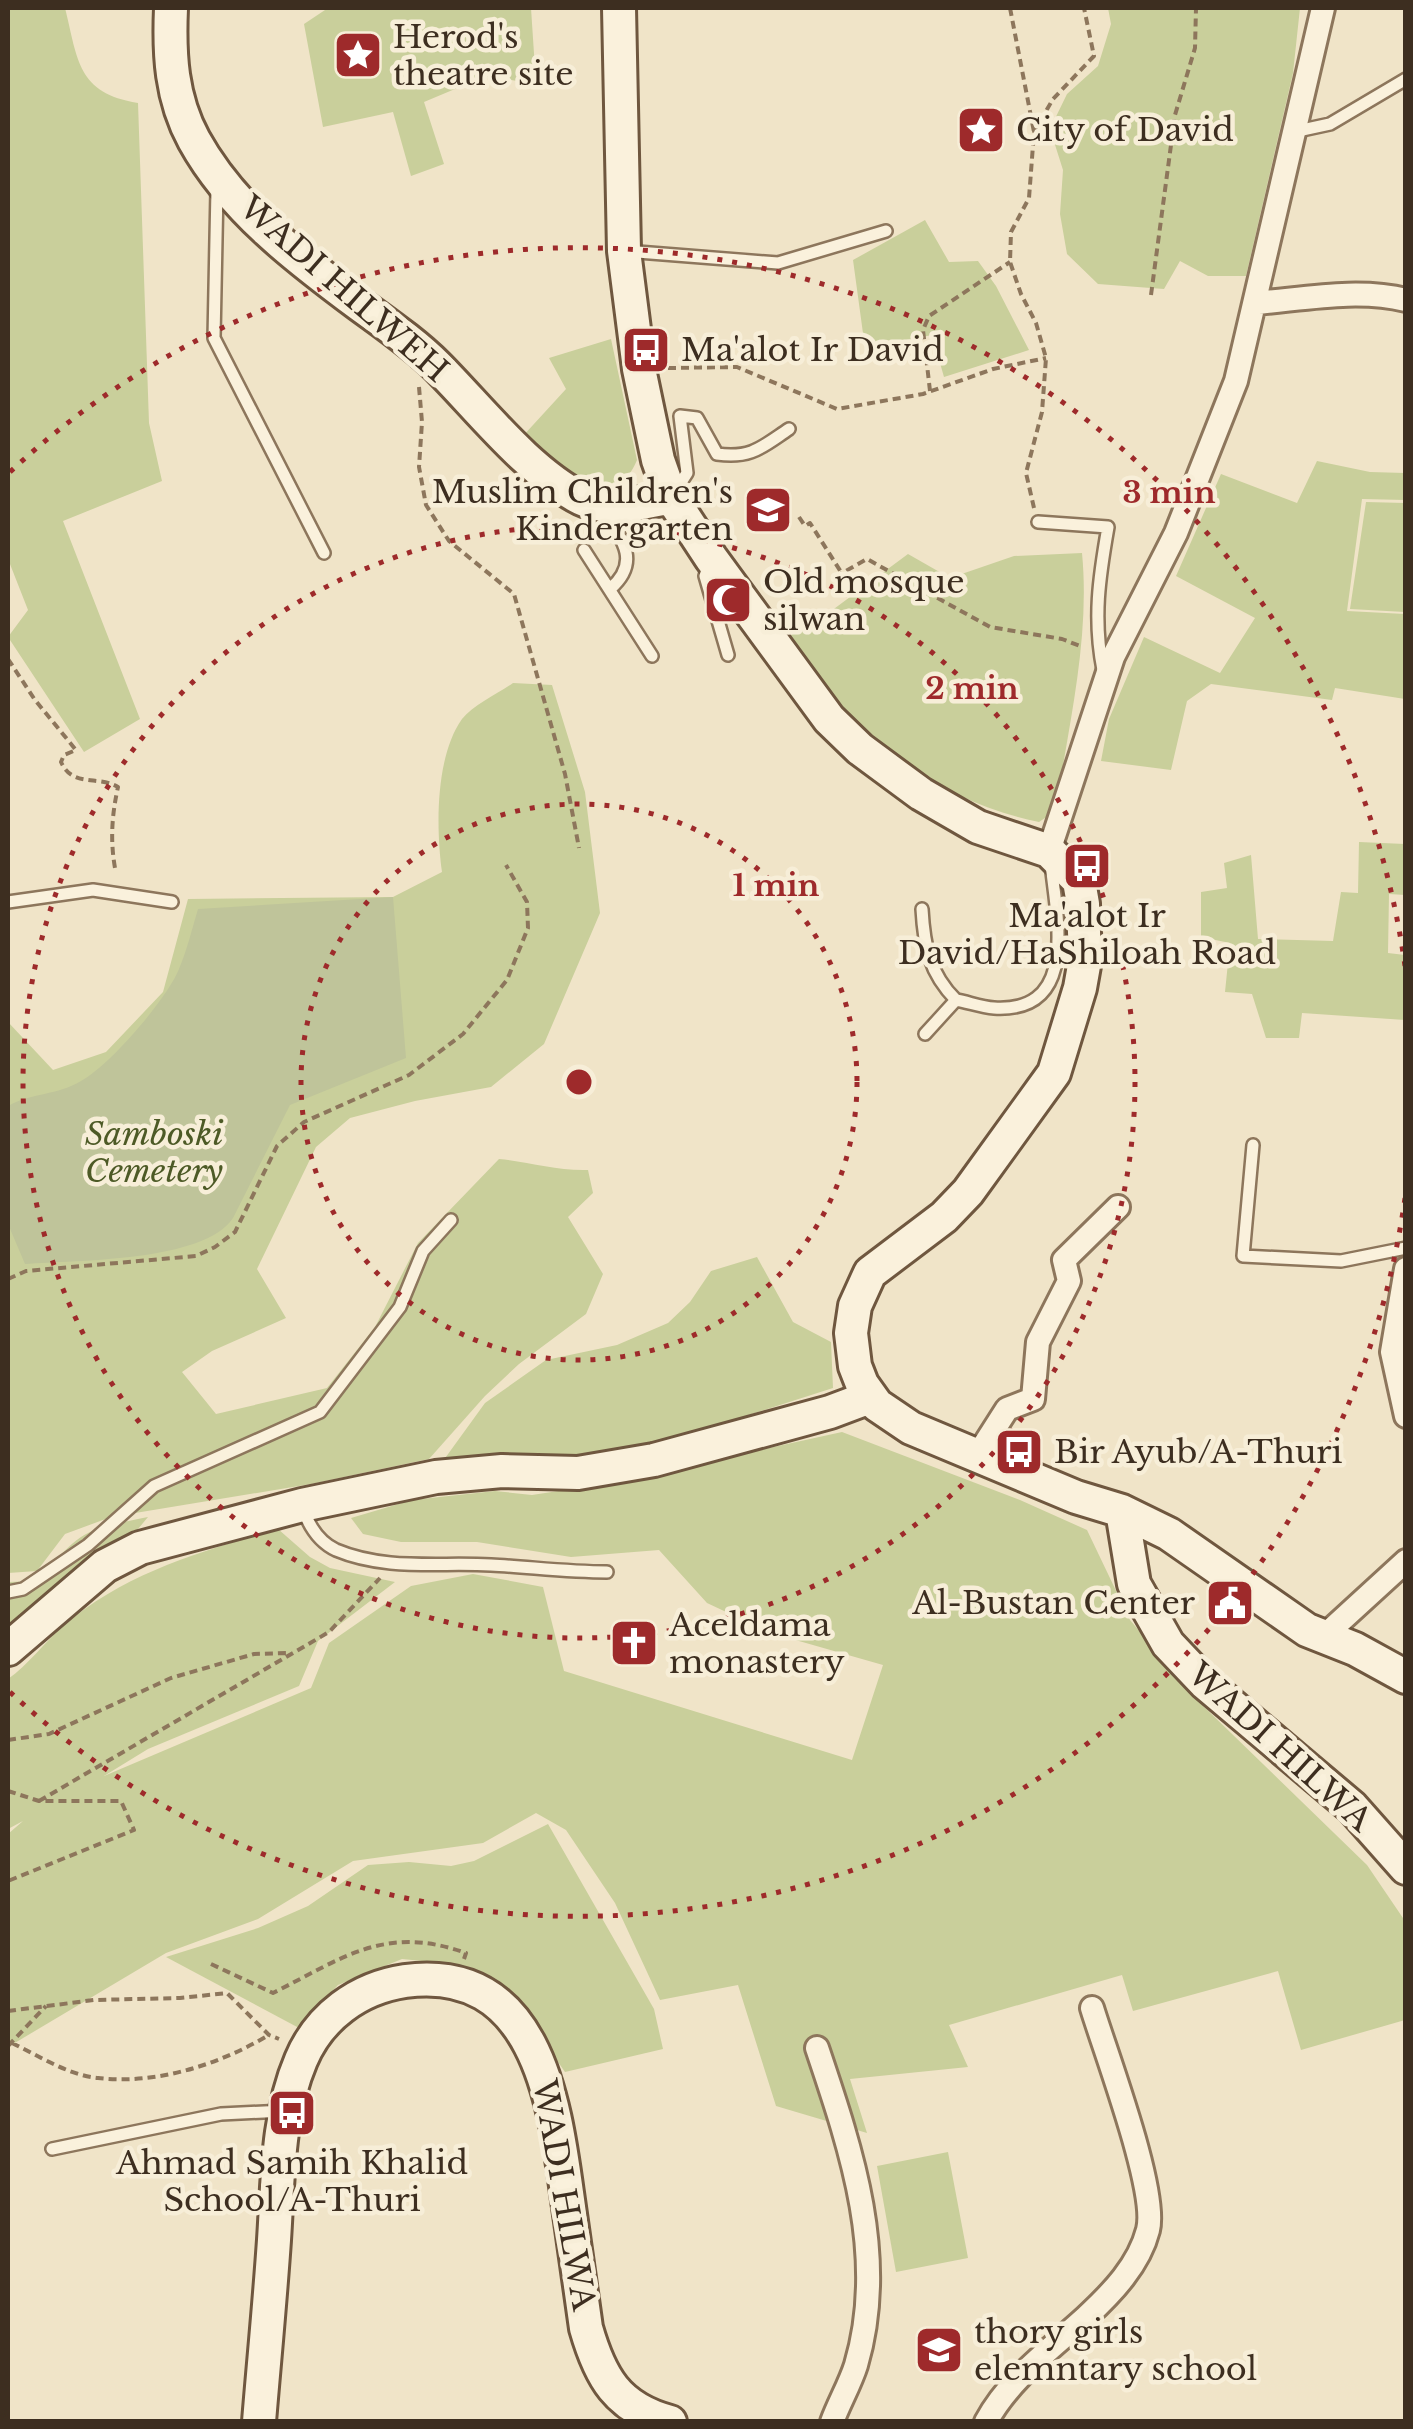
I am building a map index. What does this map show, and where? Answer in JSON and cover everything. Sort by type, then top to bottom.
[{"type":"street","name":"WADI HILWEH","points":[[171,8],[171,70],[181,111],[195,142],[243,207],[271,234],[415,348],[562,486],[598,505]]},
{"type":"street","points":[[619,8],[624,251],[638,369],[658,460],[671,498],[830,719],[860,749],[921,794],[978,826],[1049,852],[1079,881],[1085,960],[1070,1028],[1054,1073],[968,1192],[944,1216],[870,1274],[852,1320],[852,1351],[862,1384],[887,1413],[911,1428],[1076,1497],[1122,1511],[1169,1534],[1276,1610],[1406,1677]]},
{"type":"street","points":[[1049,852],[1113,657],[1176,534],[1236,381],[1323,8]]},
{"type":"street","points":[[1255,303],[1348,295],[1384,295],[1406,300]]},
{"type":"street","points":[[598,505],[671,498]]},
{"type":"street","points":[[978,1456],[1007,1409],[1033,1399],[1038,1342],[1068,1281],[1064,1260],[1118,1208]]},
{"type":"street","points":[[1406,1269],[1392,1352],[1406,1416]]},
{"type":"street","points":[[8,1648],[122,1555],[302,1505],[436,1477],[502,1471],[578,1473],[619,1467],[830,1412],[870,1396]]},
{"type":"street","name":"WADI HILWA","points":[[1122,1511],[1134,1584],[1168,1644],[1205,1683],[1352,1807],[1406,1868]]},
{"type":"street","points":[[1323,1636],[1406,1561]]},
{"type":"street","name":"WADI HILWA","points":[[259,2422],[282,2130],[290,2090],[313,2036],[330,2016],[349,2001],[377,1988],[420,1979],[455,1984],[486,1997],[510,2016],[538,2057],[559,2135],[584,2315],[593,2352],[614,2392],[656,2418],[670,2422]]},
{"type":"street","points":[[986,2422],[1014,2382],[1132,2267],[1148,2229],[1150,2201],[1092,2008]]},
{"type":"street","points":[[817,2048],[852,2154],[864,2210],[868,2266],[856,2365],[832,2422]]},
{"type":"lane","points":[[1292,132],[1330,124],[1406,80]]},
{"type":"lane","points":[[217,172],[214,338],[324,553]]},
{"type":"lane","points":[[624,251],[778,262],[886,231]]},
{"type":"lane","points":[[671,498],[686,473],[680,416],[696,418],[718,454],[736,457],[749,455],[789,430]]},
{"type":"lane","points":[[598,505],[619,534],[628,562],[623,578],[610,589]]},
{"type":"lane","points":[[1038,522],[1108,527],[1098,578],[1096,634],[1106,680]]},
{"type":"lane","points":[[584,550],[652,656]]},
{"type":"lane","points":[[711,558],[705,576],[728,655]]},
{"type":"lane","points":[[922,909],[924,948],[956,1000],[993,1008],[1034,1002],[1050,987],[1057,957],[1057,916],[1049,852]]},
{"type":"lane","points":[[8,902],[94,890],[172,902]]},
{"type":"lane","points":[[925,1034],[956,1000]]},
{"type":"lane","points":[[1254,1145],[1243,1256],[1342,1260],[1406,1248]]},
{"type":"lane","points":[[8,1592],[24,1589],[88,1545],[154,1486],[320,1412],[400,1307],[423,1251],[451,1220]]},
{"type":"lane","points":[[302,1505],[310,1528],[334,1549],[417,1566],[494,1565],[556,1572],[607,1572]]},
{"type":"lane","points":[[52,2150],[221,2114],[286,2111]]},
{"type":"path","points":[[1010,8],[1034,132],[1029,198],[1011,232],[1010,262],[1036,322],[1046,358],[1042,412],[1026,473],[1038,522]]},
{"type":"path","points":[[1034,132],[1054,99],[1094,56],[1084,8]]},
{"type":"path","points":[[1151,295],[1175,115],[1195,48],[1196,8]]},
{"type":"path","points":[[930,391],[924,330],[929,316],[1010,262]]},
{"type":"path","points":[[415,348],[422,422],[419,466],[426,505],[449,541],[514,594],[566,774],[579,848]]},
{"type":"path","points":[[638,369],[737,367],[837,409],[930,391],[994,368],[1046,358]]},
{"type":"path","points":[[799,517],[805,526],[810,523],[841,572]]},
{"type":"path","points":[[835,577],[867,559],[990,627],[1062,639],[1100,654]]},
{"type":"path","points":[[8,658],[35,700],[76,750],[64,755],[61,762],[65,771],[78,780],[108,782],[118,787],[111,848],[115,868]]},
{"type":"path","points":[[8,1279],[26,1271],[196,1256],[215,1248],[235,1232],[277,1146],[304,1122],[409,1075],[463,1034],[507,980],[528,928],[527,902],[506,865]]},
{"type":"path","points":[[39,1801],[329,1632],[395,1562]]},
{"type":"path","points":[[8,1740],[49,1734],[171,1678],[254,1654],[294,1652]]},
{"type":"path","points":[[8,1791],[39,1801],[121,1801],[134,1830],[8,1881]]},
{"type":"path","points":[[211,1964],[273,1993],[356,1951],[391,1941],[436,1943],[466,1953],[455,1984]]},
{"type":"path","points":[[8,2012],[94,2000],[227,1993],[269,2034],[304,2053]]},
{"type":"path","points":[[46,2006],[10,2044],[66,2069],[98,2078],[162,2076],[235,2055],[269,2034]]},
{"type":"green space","points":[[8,8],[65,8],[78,58],[92,82],[118,98],[138,103],[149,423],[162,481],[63,521],[140,719],[84,752],[8,637],[28,610],[8,559]]},
{"type":"green space","points":[[328,8],[531,8],[536,84],[486,76],[424,102],[444,164],[411,176],[393,112],[323,127],[304,24]]},
{"type":"green space","points":[[1108,8],[1300,8],[1293,73],[1246,276],[1208,276],[1180,261],[1164,289],[1098,284],[1067,254],[1060,214],[1063,170],[1050,129],[1067,94],[1098,66],[1111,24]]},
{"type":"green space","points":[[925,220],[949,262],[978,261],[996,286],[1029,350],[944,377],[932,335],[865,348],[853,260]]},
{"type":"green space","points":[[611,339],[637,460],[618,485],[595,491],[572,480],[522,437],[566,389],[549,358]]},
{"type":"green space","points":[[1317,461],[1370,472],[1405,473],[1405,500],[1362,499],[1347,611],[1405,614],[1405,699],[1335,688],[1332,700],[1211,684],[1187,701],[1171,770],[1101,761],[1109,719],[1144,637],[1220,673],[1255,618],[1176,576],[1221,474],[1297,503]]},
{"type":"green space","points":[[1366,502],[1405,503],[1405,612],[1350,609]]},
{"type":"green space","points":[[1082,553],[1083,615],[1073,709],[1057,801],[1039,822],[958,795],[909,767],[835,704],[787,637],[819,620],[908,554],[950,578],[1014,556]]},
{"type":"green space","points":[[513,683],[552,685],[585,792],[600,913],[544,1044],[491,1087],[350,1118],[316,1147],[257,1269],[286,1318],[212,1351],[182,1372],[216,1414],[327,1388],[375,1327],[418,1243],[499,1159],[588,1170],[593,1193],[568,1217],[603,1274],[586,1314],[519,1364],[429,1459],[311,1484],[111,1517],[65,1534],[37,1571],[8,1573],[8,1022],[53,1070],[106,1052],[163,992],[188,899],[393,897],[442,872],[440,794],[453,735],[467,714]]},
{"type":"green space","points":[[1359,842],[1405,844],[1405,895],[1389,894],[1388,953],[1405,955],[1405,1020],[1302,1013],[1299,1038],[1266,1038],[1252,994],[1225,992],[1230,943],[1201,937],[1201,892],[1227,888],[1224,863],[1251,855],[1258,939],[1333,941],[1341,892],[1358,893]]},
{"type":"green space","name":"Samboski Cemetery","points":[[393,897],[406,1058],[290,1105],[233,1218],[218,1232],[196,1243],[138,1256],[25,1264],[8,1224],[8,1106],[81,1081],[121,1047],[172,982],[198,909]]},
{"type":"green space","points":[[757,1257],[793,1322],[831,1342],[833,1388],[670,1440],[572,1458],[443,1461],[485,1403],[546,1360],[617,1345],[668,1323],[690,1302],[711,1271]]},
{"type":"green space","points":[[842,1432],[1087,1530],[1130,1620],[1197,1700],[1367,1865],[1405,1921],[1405,2020],[1301,2050],[1278,1971],[1133,2011],[1122,1975],[949,2025],[968,2067],[850,2079],[867,2133],[776,2106],[738,1985],[660,2000],[615,1903],[566,1830],[536,1813],[483,1843],[353,1861],[258,1919],[166,1953],[8,2047],[8,1834],[23,1821],[8,1829],[8,1679],[87,1607],[165,1566],[278,1529],[310,1557],[330,1568],[395,1582],[318,1641],[299,1686],[148,1749],[104,1776],[311,1688],[329,1643],[411,1586],[473,1574],[543,1587],[564,1671],[852,1760],[883,1665],[771,1633],[707,1603],[659,1550],[571,1557],[477,1542],[401,1542],[363,1534],[351,1518],[412,1500],[495,1491],[532,1495],[604,1484]]},
{"type":"green space","points":[[148,1517],[133,1535],[8,1628],[8,1582],[38,1581],[64,1551],[85,1535],[109,1525]]},
{"type":"green space","points":[[548,1824],[654,2009],[663,2049],[565,2072],[515,2000],[452,1964],[402,1959],[338,1985],[299,2028],[166,1957],[258,1928],[308,1906],[368,1865],[409,1862],[451,1866],[474,1861]]},
{"type":"green space","points":[[948,2152],[968,2258],[896,2272],[877,2166]]},
{"type":"place","name":"Herod's theatre site","points":[[358,55]]},
{"type":"place","name":"City of David","points":[[981,130]]},
{"type":"place","name":"Ma'alot Ir David","points":[[646,350]]},
{"type":"place","name":"Muslim Children's Kindergarten","points":[[768,510]]},
{"type":"place","name":"Old mosque silwan","points":[[728,600]]},
{"type":"place","name":"Ma'alot Ir David/HaShiloah Road","points":[[1087,866]]},
{"type":"place","name":"Bir Ayub/A-Thuri","points":[[1019,1452]]},
{"type":"place","name":"Al-Bustan Center","points":[[1230,1603]]},
{"type":"place","name":"Aceldama monastery","points":[[634,1643]]},
{"type":"place","name":"Ahmad Samih Khalid School/A-Thuri","points":[[292,2113]]},
{"type":"place","name":"thory girls elemntary school","points":[[939,2350]]}]
